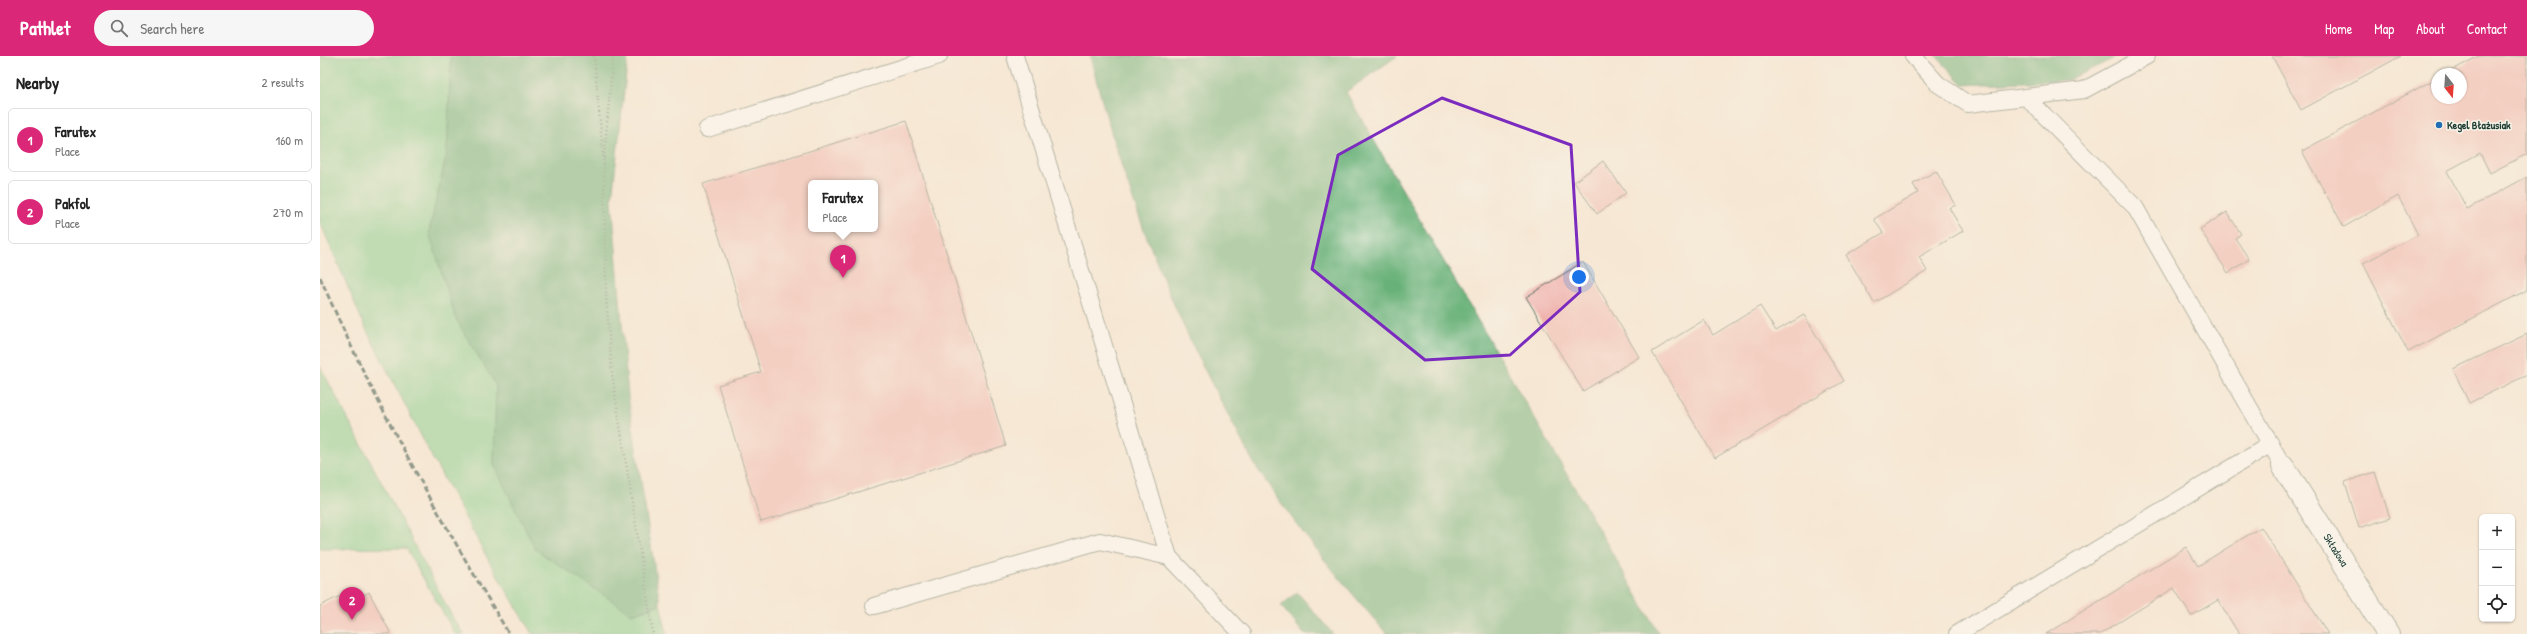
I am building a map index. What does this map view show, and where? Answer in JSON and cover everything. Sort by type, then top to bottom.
[{"type":"street","name":"Składowa","points":[[2283,466],[2388,634]]},
{"type":"lane","points":[[707,129],[939,56]]},
{"type":"lane","points":[[1015,56],[1169,557],[1242,634]]},
{"type":"lane","points":[[1913,56],[1938,84],[1968,104],[2084,90],[2147,56]]},
{"type":"lane","points":[[2027,98],[2135,207],[2283,466]]},
{"type":"lane","points":[[1957,634],[2271,444]]},
{"type":"lane","points":[[874,606],[1100,541],[1169,557]]},
{"type":"path","points":[[594,56],[604,166],[606,295],[612,374],[653,634]]},
{"type":"path","points":[[604,166],[613,56]]},
{"type":"highlighted area","points":[[1442,98],[1571,145],[1580,292],[1510,355],[1425,360],[1312,269],[1338,155]]},
{"type":"green space","points":[[320,56],[451,56],[447,153],[429,232],[456,319],[496,385],[494,465],[632,614],[660,604],[667,634],[533,634],[494,570],[433,459],[365,327],[320,222]]},
{"type":"green space","points":[[451,56],[628,56],[612,200],[628,396],[660,604],[632,614],[535,549],[494,465],[496,385],[456,319],[429,232],[447,153]]},
{"type":"green space","points":[[1090,56],[1397,56],[1346,92],[1659,634],[1387,634],[1318,552],[1285,509],[1255,465],[1202,365],[1163,279],[1146,236],[1102,102]]},
{"type":"green space","points":[[1936,56],[2119,56],[2068,80],[1964,85]]},
{"type":"green space","points":[[320,366],[454,620],[464,634],[455,634],[406,548],[320,549]]},
{"type":"green space","points":[[1297,592],[1333,634],[1304,634],[1281,606]]},
{"type":"building","points":[[2272,56],[2401,56],[2301,110]]},
{"type":"building","points":[[2479,56],[2527,56],[2527,154],[2490,173],[2480,153],[2447,171],[2467,209],[2527,177],[2527,290],[2408,352],[2363,263],[2418,235],[2398,196],[2344,227],[2302,151],[2431,81],[2431,104],[2467,104],[2467,68],[2456,68]]},
{"type":"building","points":[[906,121],[1006,446],[761,522],[718,385],[761,372],[703,184]]},
{"type":"building","points":[[1603,161],[1626,193],[1597,214],[1574,182]]},
{"type":"building","points":[[1936,171],[1956,205],[1949,208],[1963,231],[1919,257],[1927,271],[1874,303],[1846,255],[1883,233],[1874,219],[1918,193],[1913,184]]},
{"type":"building","points":[[2227,212],[2241,234],[2235,238],[2249,259],[2228,273],[2200,229]]},
{"type":"building","points":[[1583,262],[1639,357],[1583,391],[1526,297]]},
{"type":"building","points":[[1760,306],[1776,331],[1804,315],[1844,381],[1715,458],[1652,352],[1704,320],[1713,335]]},
{"type":"building","points":[[2527,334],[2527,375],[2469,403],[2453,369]]},
{"type":"building","points":[[2375,472],[2390,518],[2359,528],[2345,482]]},
{"type":"building","points":[[2261,527],[2328,634],[2239,634],[2218,600],[2191,616],[2174,588],[2100,634],[2046,634],[2186,547],[2198,566]]},
{"type":"building","points":[[369,592],[391,634],[320,634],[320,606],[340,596],[345,605]]},
{"type":"railway","points":[[320,277],[362,369],[408,458],[509,634]]},
{"type":"place","name":"Kegel Błażusiak","points":[[2439,125]]},
{"type":"place","name":"Farutex","points":[[843,278]]},
{"type":"place","name":"Pakfol","points":[[352,620]]}]
